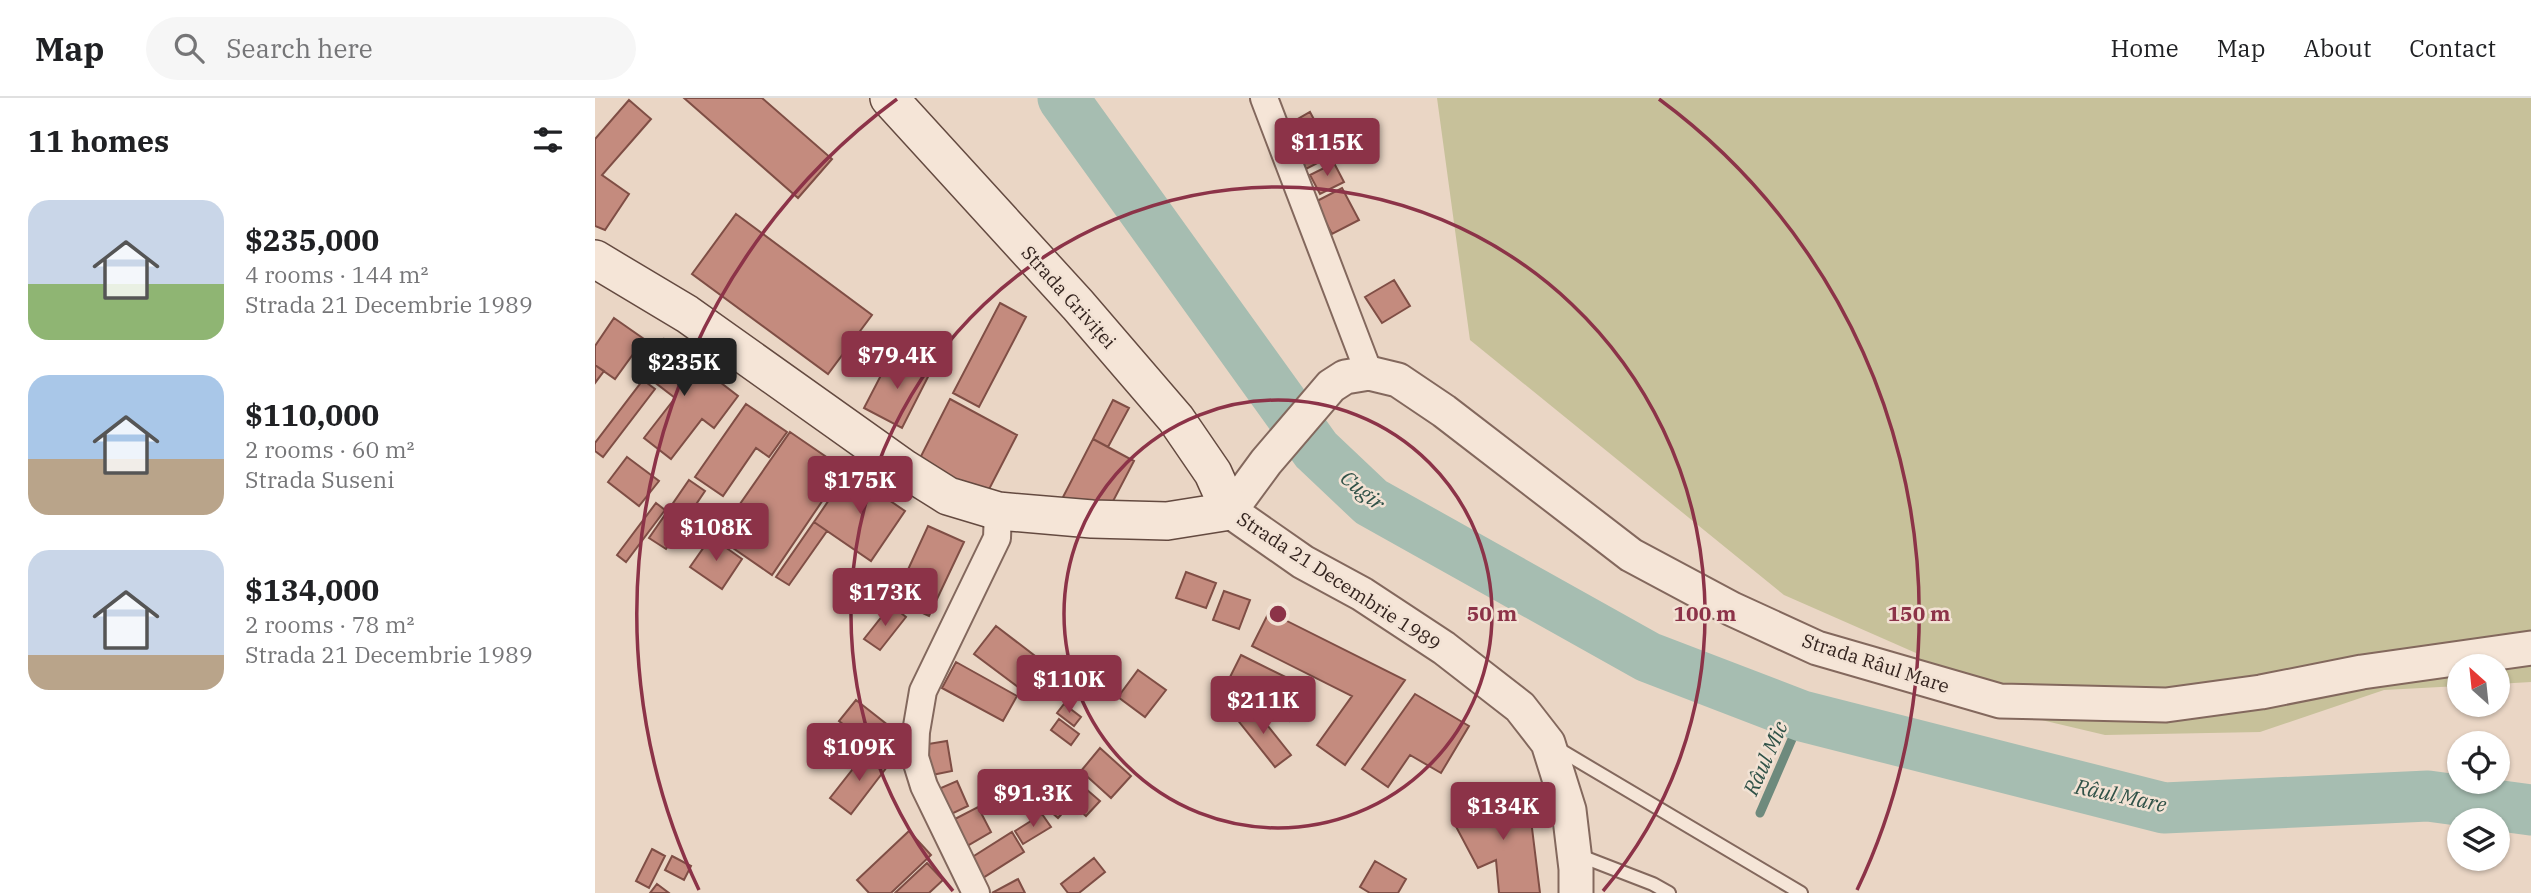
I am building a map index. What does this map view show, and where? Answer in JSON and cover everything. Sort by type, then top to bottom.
[{"type":"main road","name":"Strada Griviței","points":[[889,98],[1078,305],[1176,419],[1213,473],[1230,511]]},
{"type":"main road","name":"Strada 21 Decembrie 1989","points":[[595,259],[687,314],[905,469],[948,496],[998,511],[1167,522],[1230,511]]},
{"type":"street","points":[[1230,511],[1276,450],[1331,386],[1345,377],[1369,373],[1265,98]]},
{"type":"street","name":"Strada Râul Mare","points":[[1369,373],[1398,380],[1444,411],[1631,555],[1732,609],[1817,648],[2000,701],[2166,705],[2261,692],[2362,672],[2531,648]]},
{"type":"street","points":[[977,893],[924,786],[915,757],[916,732],[923,691],[997,538],[998,511]]},
{"type":"street","name":"Strada 21 Decembrie 1989","points":[[1230,511],[1303,562],[1361,594],[1444,648],[1520,707],[1548,743],[1569,810],[1576,893]]},
{"type":"lane","points":[[1548,743],[1801,893]]},
{"type":"lane","points":[[1574,854],[1653,884],[1669,893]]},
{"type":"shaded area","points":[[1437,98],[2531,98],[2531,682],[2510,683],[2510,654],[2447,654],[2447,687],[2384,690],[2260,732],[2105,735],[1935,695],[1916,653],[1784,595],[1470,340]]},
{"type":"building","points":[[684,98],[762,98],[832,159],[798,198]]},
{"type":"building","points":[[629,100],[651,119],[602,175],[629,194],[605,230],[595,226],[595,139]]},
{"type":"building","points":[[1310,112],[1333,155],[1306,169],[1284,127]]},
{"type":"building","points":[[1334,163],[1344,182],[1320,194],[1310,175]]},
{"type":"building","points":[[1342,188],[1359,220],[1332,234],[1315,202]]},
{"type":"building","points":[[736,214],[872,315],[828,374],[692,274]]},
{"type":"building","points":[[1394,280],[1410,306],[1382,323],[1365,297]]},
{"type":"building","points":[[1000,303],[1026,317],[979,407],[953,393]]},
{"type":"building","points":[[614,318],[644,339],[615,379],[595,365],[595,346]]},
{"type":"building","points":[[664,339],[738,396],[714,428],[702,419],[671,459],[644,438],[675,398],[640,371]]},
{"type":"building","points":[[892,354],[930,373],[902,428],[864,408]]},
{"type":"building","points":[[595,365],[604,371],[595,383]]},
{"type":"building","points":[[643,380],[655,389],[603,457],[595,451],[595,443]]},
{"type":"building","points":[[950,399],[1017,435],[983,501],[916,466]]},
{"type":"building","points":[[1113,400],[1129,408],[1108,447],[1093,439]]},
{"type":"building","points":[[746,404],[787,432],[769,457],[756,448],[723,496],[695,477]]},
{"type":"building","points":[[790,432],[844,469],[772,575],[717,537]]},
{"type":"building","points":[[1093,439],[1134,461],[1110,507],[1062,499]]},
{"type":"building","points":[[627,457],[659,481],[639,506],[608,482]]},
{"type":"building","points":[[848,472],[905,511],[871,561],[814,522]]},
{"type":"building","points":[[689,480],[705,491],[666,549],[649,538]]},
{"type":"building","points":[[656,503],[665,510],[626,562],[617,555]]},
{"type":"building","points":[[814,522],[827,531],[789,585],[776,577]]},
{"type":"building","points":[[928,526],[964,542],[929,616],[894,600]]},
{"type":"building","points":[[711,537],[742,559],[722,589],[690,567]]},
{"type":"building","points":[[1186,572],[1216,583],[1206,608],[1176,598]]},
{"type":"building","points":[[1224,591],[1250,600],[1239,629],[1213,620]]},
{"type":"building","points":[[891,605],[906,617],[880,650],[864,639]]},
{"type":"building","points":[[1269,612],[1405,680],[1345,765],[1317,745],[1352,696],[1252,646]]},
{"type":"building","points":[[996,626],[1039,659],[1018,687],[974,654]]},
{"type":"building","points":[[1241,655],[1306,687],[1289,721],[1224,689]]},
{"type":"building","points":[[956,662],[1017,696],[1003,721],[942,688]]},
{"type":"building","points":[[1138,670],[1166,690],[1145,717],[1118,697]]},
{"type":"building","points":[[1415,694],[1469,726],[1441,773],[1410,755],[1388,787],[1362,769]]},
{"type":"building","points":[[856,700],[889,726],[872,747],[839,721]]},
{"type":"building","points":[[1064,704],[1081,717],[1074,726],[1057,713]]},
{"type":"building","points":[[1252,706],[1291,755],[1275,767],[1236,718]]},
{"type":"building","points":[[1059,719],[1079,734],[1071,745],[1051,730]]},
{"type":"building","points":[[947,741],[952,771],[927,776],[922,745]]},
{"type":"building","points":[[1100,748],[1131,776],[1111,798],[1081,771]]},
{"type":"building","points":[[867,751],[887,767],[851,814],[830,798]]},
{"type":"building","points":[[1036,775],[1070,805],[1058,818],[1024,788]]},
{"type":"building","points":[[957,781],[968,806],[945,817],[934,791]]},
{"type":"building","points":[[1514,788],[1531,820],[1540,893],[1499,893],[1496,860],[1478,868],[1453,821]]},
{"type":"building","points":[[1086,789],[1100,801],[1086,816],[1072,804]]},
{"type":"building","points":[[978,807],[991,832],[967,846],[953,820]]},
{"type":"building","points":[[1042,814],[1051,827],[1023,844],[1015,831]]},
{"type":"building","points":[[909,831],[931,855],[891,893],[869,893],[857,880]]},
{"type":"building","points":[[1012,832],[1024,852],[978,881],[966,861]]},
{"type":"building","points":[[652,849],[665,856],[649,888],[636,881]]},
{"type":"building","points":[[672,856],[691,866],[684,880],[665,870]]},
{"type":"building","points":[[1094,858],[1105,872],[1079,893],[1068,893],[1061,884]]},
{"type":"building","points":[[1375,861],[1406,879],[1398,893],[1370,893],[1360,887]]},
{"type":"building","points":[[927,863],[943,880],[929,893],[895,893]]},
{"type":"building","points":[[1018,879],[1025,893],[992,893]]},
{"type":"building","points":[[657,884],[669,893],[650,893]]},
{"type":"waterway","name":"Cugir","points":[[1063,98],[1316,450],[1371,502],[1648,657],[1802,716],[2164,808],[2428,796],[2531,810]]},
{"type":"waterway","name":"Râul Mic","points":[[1760,813],[1802,716]]},
{"type":"water label","name":"Râul Mare","points":[[2121,795]]}]
